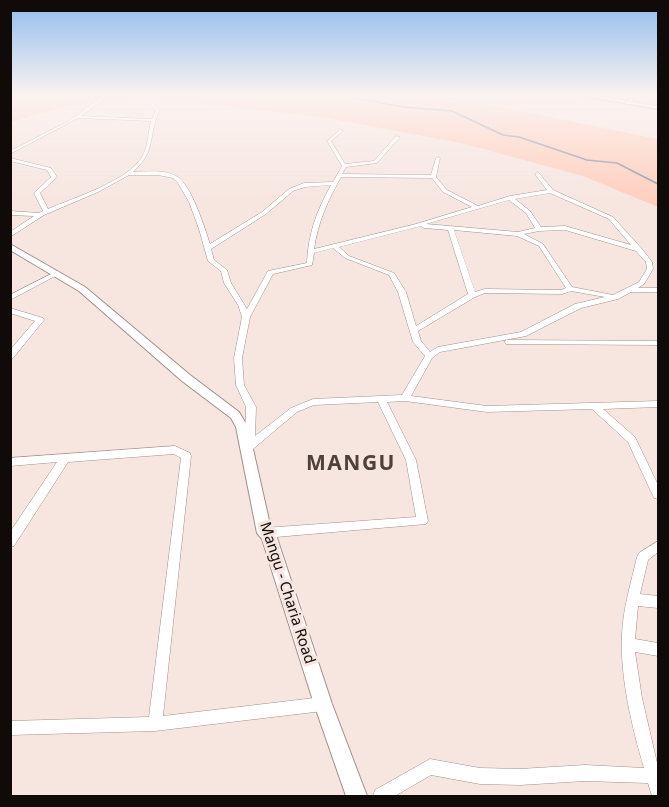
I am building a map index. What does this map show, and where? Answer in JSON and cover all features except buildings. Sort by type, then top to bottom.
[{"type":"street","points":[[10,153],[48,133]]},
{"type":"street","points":[[10,236],[44,213],[128,173],[148,151],[151,133]]},
{"type":"street","points":[[338,133],[329,141],[344,166]]},
{"type":"street","points":[[344,166],[375,162],[398,137]]},
{"type":"street","points":[[433,177],[438,158]]},
{"type":"street","points":[[10,159],[49,169],[54,177],[37,193],[44,213]]},
{"type":"street","points":[[250,452],[251,407],[240,386],[238,372],[246,316],[270,272],[307,265],[318,214],[332,183],[344,166]]},
{"type":"street","points":[[128,173],[169,176],[180,181],[205,233],[211,261],[224,270],[225,277],[244,307],[246,316]]},
{"type":"street","points":[[405,398],[429,357],[444,347],[495,341],[524,334],[578,306],[615,297],[633,290],[642,283],[650,269],[649,262],[607,215],[551,191],[538,174]]},
{"type":"street","points":[[339,175],[433,177],[445,191],[476,207]]},
{"type":"street","points":[[208,248],[264,213],[291,190],[304,184],[332,183]]},
{"type":"street","points":[[310,252],[418,225],[510,198],[551,191]]},
{"type":"street","points":[[510,198],[528,212],[539,229]]},
{"type":"street","points":[[10,213],[44,213]]},
{"type":"street","points":[[418,225],[518,234],[539,229],[565,228],[640,250]]},
{"type":"street","points":[[450,228],[472,295]]},
{"type":"street","points":[[518,234],[540,245],[570,289]]},
{"type":"street","name":"Mangu - Charia Road","points":[[10,246],[82,289],[186,378],[235,415],[242,426],[250,452],[264,533],[268,535],[323,704],[357,796]]},
{"type":"street","points":[[335,247],[346,256],[392,274],[402,292],[413,331],[429,357]]},
{"type":"street","points":[[10,298],[57,273]]},
{"type":"street","points":[[413,331],[472,295],[485,291],[562,292],[570,289],[615,297]]},
{"type":"street","points":[[633,290],[658,290]]},
{"type":"street","points":[[10,310],[40,320],[10,356]]},
{"type":"street","points":[[495,341],[658,343]]},
{"type":"street","points":[[250,452],[304,405],[405,398],[479,409],[658,404]]},
{"type":"street","points":[[264,533],[422,521],[411,460],[381,399]]},
{"type":"street","points":[[594,406],[632,440],[658,495]]},
{"type":"street","points":[[10,462],[175,450],[186,456],[155,724]]},
{"type":"street","points":[[11,542],[65,458]]},
{"type":"street","points":[[381,796],[430,767],[480,776],[520,777],[585,773],[656,783],[634,687],[628,644],[633,599],[643,557],[658,546]]},
{"type":"street","points":[[633,599],[658,602]]},
{"type":"street","points":[[628,644],[658,649]]},
{"type":"street","points":[[10,728],[155,724],[323,704]]},
{"type":"shaded area","points":[[405,133],[627,133],[658,139],[658,207],[583,176],[461,143]]},
{"type":"waterway","points":[[498,133],[519,137],[587,160],[617,163],[658,184]]},
{"type":"district","name":"MANGU","points":[[351,464]]}]
